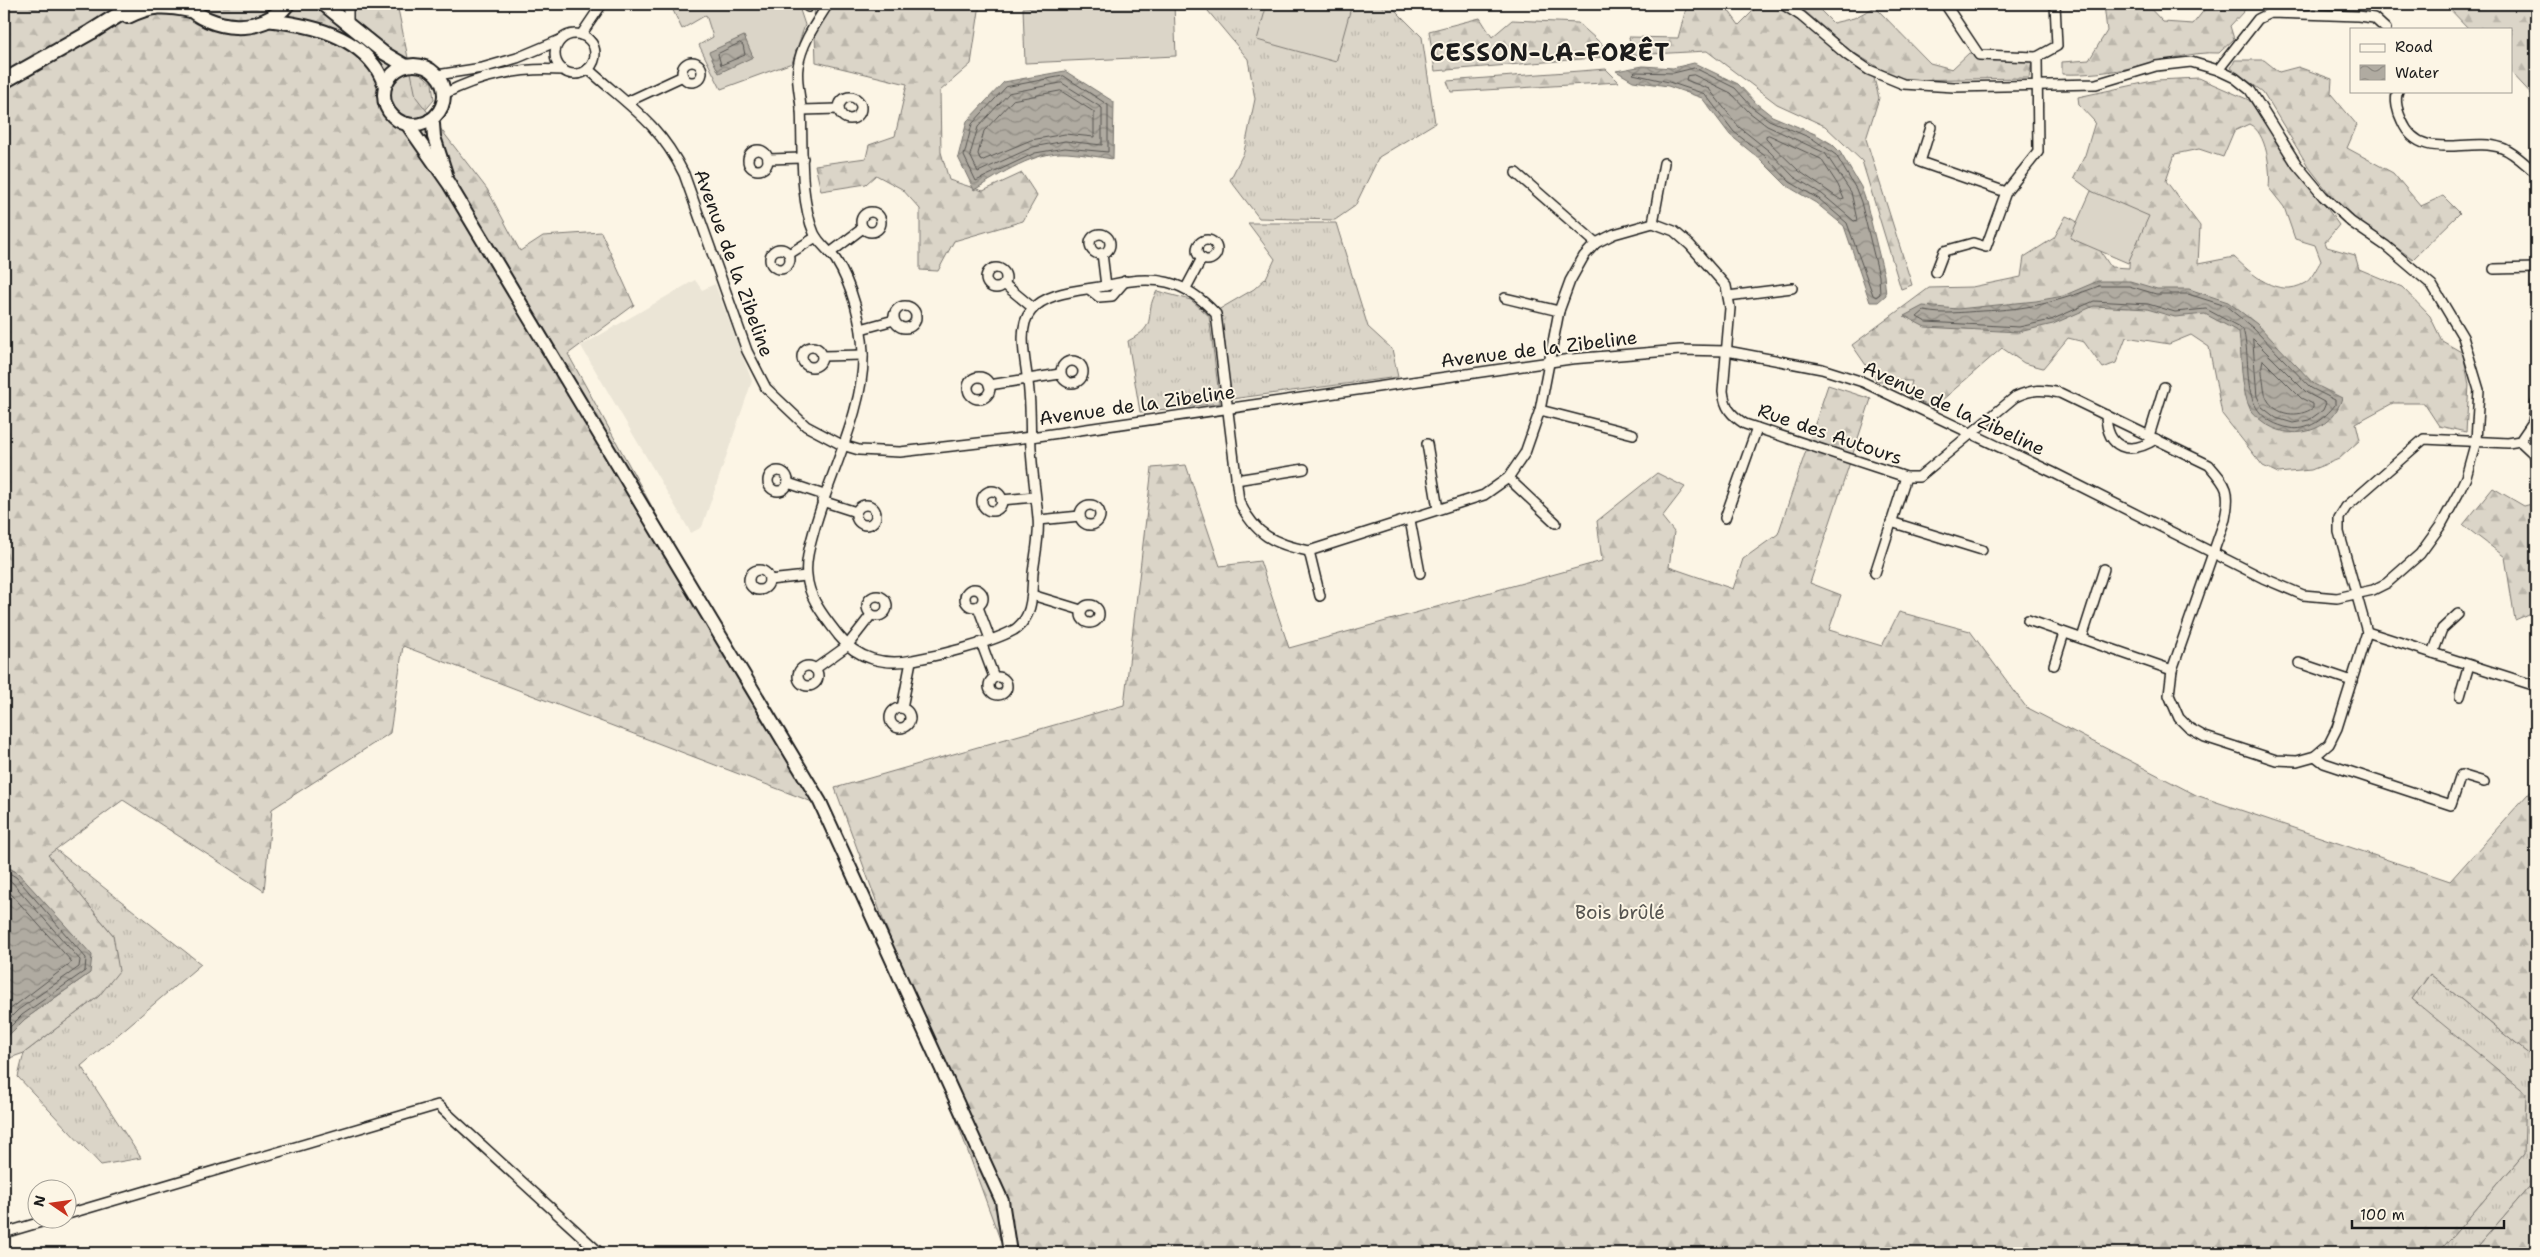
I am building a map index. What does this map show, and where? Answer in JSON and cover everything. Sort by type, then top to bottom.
[{"type":"main road","points":[[4,81],[91,32],[136,4]]},
{"type":"main road","points":[[91,32],[146,8],[164,5],[188,7],[207,20],[226,26],[245,26],[266,20],[283,9],[287,4]]},
{"type":"main road","points":[[324,4],[384,53],[406,66]]},
{"type":"main road","points":[[266,20],[296,23],[319,29],[352,44],[374,65],[386,86],[386,106],[392,115],[407,124],[449,184],[820,802],[1002,1201],[1010,1253]]},
{"type":"main road","points":[[386,86],[397,70],[406,66],[423,66],[437,75],[442,84],[444,94],[438,113],[430,120],[420,124],[407,124]]},
{"type":"main road","points":[[430,120],[433,124],[434,137],[449,184]]},
{"type":"street","points":[[348,4],[348,23]]},
{"type":"street","points":[[581,35],[602,4]]},
{"type":"street","points":[[828,4],[810,32],[798,66],[807,206],[816,237],[834,256],[849,286],[861,329],[864,355],[860,387],[823,498],[810,546],[806,576],[818,610],[847,646],[874,662],[911,661],[981,642],[1017,628],[1028,614],[1032,595],[1039,520],[1035,497],[1028,378],[1022,331],[1026,318],[1032,308],[1062,294],[1089,290],[1125,281],[1152,280],[1186,288],[1203,300],[1216,314],[1228,399],[1227,409],[1239,501],[1247,519],[1264,536],[1284,546],[1309,551],[1410,520],[1484,494],[1508,478],[1525,452],[1540,410],[1559,311],[1570,281],[1584,256],[1596,243],[1630,228],[1653,223],[1674,231],[1690,245],[1726,286],[1728,296],[1792,288]]},
{"type":"street","name":"Avenue de la Zibeline","points":[[588,70],[652,124],[674,153],[687,181],[747,351],[766,388],[806,426],[842,445],[859,450],[900,452],[1031,437],[1625,353],[1680,350],[1727,351],[1822,369],[1851,378],[1970,433],[2263,578],[2303,595],[2337,598],[2356,595],[2388,583],[2420,554],[2441,525],[2458,494],[2466,477],[2476,441],[2479,390],[2463,337],[2432,285],[2386,246],[2337,210],[2297,165],[2250,90],[2235,78],[2218,70],[2190,62],[2176,62],[2096,84],[1915,86],[1894,82],[1869,70],[1801,16],[1782,4]]},
{"type":"street","points":[[1945,4],[1979,55],[2037,56],[2057,46],[2056,4]]},
{"type":"street","points":[[2218,70],[2258,19],[2285,8],[2374,18],[2385,28]]},
{"type":"street","points":[[437,75],[499,63],[560,40],[570,34],[581,35],[588,39],[594,50],[594,61],[588,70],[576,74],[562,70],[536,68],[519,70],[480,79],[444,94]]},
{"type":"street","points":[[560,40],[555,55],[556,61],[562,70]]},
{"type":"street","points":[[1936,272],[1944,251],[1973,243],[1986,247],[2006,192],[2038,152],[2037,56]]},
{"type":"street","points":[[627,102],[683,76]]},
{"type":"street","points":[[2398,92],[2396,96],[2398,114],[2406,130],[2419,142],[2436,147],[2490,144],[2505,148],[2536,173]]},
{"type":"street","points":[[801,110],[839,109]]},
{"type":"street","points":[[1931,127],[1920,162],[2006,192]]},
{"type":"street","points":[[768,159],[803,158]]},
{"type":"street","points":[[1653,223],[1664,163]]},
{"type":"street","points":[[1516,173],[1596,243]]},
{"type":"street","points":[[830,253],[863,228]]},
{"type":"street","points":[[789,254],[816,237]]},
{"type":"street","points":[[1102,253],[1106,286]]},
{"type":"street","points":[[1186,288],[1202,258]]},
{"type":"street","points":[[2494,269],[2536,268]]},
{"type":"street","points":[[1089,290],[1099,297],[1112,296],[1125,281]]},
{"type":"street","points":[[1004,284],[1032,308]]},
{"type":"street","name":"Rue des Autours","points":[[1728,296],[1730,308],[1723,391],[1724,403],[1732,416],[1757,428],[1906,477],[1919,477],[2015,397],[2028,390],[2042,389],[2060,393],[2209,465],[2227,485],[2229,501],[2214,553],[2172,670],[2169,695],[2179,718],[2189,728],[2206,736],[2276,760],[2297,761],[2315,756]]},
{"type":"street","points":[[1505,298],[1559,311]]},
{"type":"street","points":[[861,329],[894,320]]},
{"type":"street","points":[[822,356],[864,355]]},
{"type":"street","points":[[989,385],[1060,374]]},
{"type":"street","points":[[2106,415],[2107,428],[2112,439],[2127,449],[2142,448],[2153,438],[2164,387]]},
{"type":"street","points":[[2520,441],[2533,422],[2536,402]]},
{"type":"street","points":[[1540,410],[1633,434]]},
{"type":"street","points":[[1725,518],[1757,428]]},
{"type":"street","points":[[2484,782],[2461,775],[2451,805],[2324,763],[2315,756],[2329,744],[2337,728],[2367,632],[2339,532],[2339,518],[2346,507],[2424,439],[2520,441],[2536,456]]},
{"type":"street","points":[[1427,444],[1438,509]]},
{"type":"street","points":[[1236,480],[1304,469]]},
{"type":"street","points":[[1875,573],[1906,477]]},
{"type":"street","points":[[1508,478],[1556,523]]},
{"type":"street","points":[[788,483],[856,512]]},
{"type":"street","points":[[1001,500],[1035,497]]},
{"type":"street","points":[[1039,520],[1080,516]]},
{"type":"street","points":[[1410,520],[1420,572]]},
{"type":"street","points":[[1891,522],[1982,550]]},
{"type":"street","points":[[1309,551],[1320,596]]},
{"type":"street","points":[[2082,638],[2104,568]]},
{"type":"street","points":[[769,580],[806,576]]},
{"type":"street","points":[[1032,595],[1081,610]]},
{"type":"street","points":[[978,607],[990,639]]},
{"type":"street","points":[[2433,653],[2442,629],[2458,614]]},
{"type":"street","points":[[815,669],[847,646],[871,615]]},
{"type":"street","points":[[2028,620],[2172,670]]},
{"type":"street","points":[[2054,665],[2064,632]]},
{"type":"street","points":[[2367,632],[2533,685]]},
{"type":"street","points":[[981,642],[994,677]]},
{"type":"street","points":[[902,708],[911,661]]},
{"type":"street","points":[[2299,663],[2352,681]]},
{"type":"street","points":[[2460,696],[2469,665]]},
{"type":"street","points":[[78,1211],[438,1105],[600,1253]]},
{"type":"street","points":[[4,1232],[28,1225]]},
{"type":"shaded area","points":[[695,280],[702,290],[715,284],[752,381],[702,527],[691,533],[581,346]]},
{"type":"green space","points":[[4,4],[397,4],[416,97],[487,189],[520,251],[543,236],[601,232],[634,305],[568,354],[815,803],[403,646],[390,733],[272,809],[264,891],[123,800],[48,855],[113,935],[119,971],[99,996],[24,1053],[4,1060],[4,1040],[25,1019],[90,973],[18,873],[4,865]]},
{"type":"green space","points":[[670,4],[798,4],[805,25],[792,63],[721,89],[699,45],[713,37],[706,15],[682,29]]},
{"type":"green space","points":[[814,4],[980,4],[971,64],[940,91],[941,152],[949,180],[983,191],[1022,173],[1037,196],[1023,221],[954,241],[938,271],[920,270],[920,209],[902,189],[876,175],[866,184],[821,191],[815,165],[866,158],[869,145],[895,136],[907,84],[816,62]]},
{"type":"green space","points":[[1106,4],[1174,4],[1176,56],[1025,63],[1023,8]]},
{"type":"green space","points":[[1208,4],[1389,4],[1422,37],[1435,123],[1379,157],[1355,206],[1335,220],[1259,218],[1230,180],[1244,152],[1255,99],[1248,59],[1208,11]]},
{"type":"green space","points":[[1267,4],[1352,4],[1336,62],[1257,40]]},
{"type":"green space","points":[[1727,4],[1726,7],[1739,25],[1760,4],[1774,4],[1816,33],[1874,78],[1879,98],[1866,139],[1912,285],[1901,289],[1862,161],[1825,126],[1777,104],[1707,51],[1633,55],[1629,37],[1678,38],[1687,5]]},
{"type":"green space","points":[[1803,4],[1814,4],[1833,23],[1854,18],[1875,7],[1930,63],[1952,69],[1969,53],[2032,61],[2029,78],[1899,80],[1851,51],[1800,7]]},
{"type":"green space","points":[[2104,4],[2146,4],[2163,22],[2193,24],[2209,4],[2247,4],[2244,11],[2230,26],[2234,39],[2219,53],[2187,55],[2108,72],[2062,74],[2062,62],[2089,60],[2107,31]]},
{"type":"green space","points":[[2445,4],[2536,4],[2536,99],[2512,73],[2512,28],[2468,28]]},
{"type":"green space","points":[[1480,18],[1492,37],[1512,20],[1578,23],[1605,47],[1606,57],[1435,71],[1429,31]]},
{"type":"green space","points":[[2235,60],[2264,60],[2279,72],[2298,67],[2332,79],[2331,94],[2357,125],[2347,148],[2393,173],[2421,206],[2443,196],[2460,213],[2413,259],[2342,210],[2308,166],[2263,92],[2231,68]]},
{"type":"green space","points":[[1606,69],[1619,82],[1451,92],[1447,81]]},
{"type":"green space","points":[[408,72],[419,72],[432,83],[434,100],[423,113],[391,98]]},
{"type":"green space","points":[[2199,78],[2249,100],[2339,225],[2325,242],[2327,247],[2355,255],[2359,269],[2402,287],[2430,316],[2442,341],[2463,353],[2469,385],[2466,432],[2439,426],[2424,403],[2393,403],[2356,423],[2360,440],[2339,459],[2311,470],[2278,473],[2263,466],[2222,414],[2209,347],[2191,335],[2169,344],[2126,337],[2116,363],[2103,368],[2084,342],[2068,338],[2043,368],[2024,363],[2002,348],[1933,408],[1908,396],[1912,381],[1877,381],[1852,345],[1929,288],[1972,287],[2021,277],[2024,257],[2054,238],[2066,216],[2087,231],[2111,267],[2129,268],[2130,240],[2113,207],[2074,178],[2085,155],[2095,122],[2079,105],[2078,97],[2157,80]],"holes":[[[2249,124],[2255,128],[2264,143],[2268,162],[2269,188],[2284,207],[2295,239],[2315,245],[2321,261],[2312,276],[2305,283],[2295,287],[2285,288],[2266,282],[2257,277],[2234,257],[2198,264],[2200,226],[2166,181],[2175,154],[2199,149],[2223,157],[2234,131]]]},
{"type":"green space","points":[[2091,191],[2149,216],[2128,263],[2070,238]]},
{"type":"green space","points":[[1248,223],[1336,223],[1368,327],[1392,349],[1398,377],[1231,399],[1218,310],[1254,289],[1266,278],[1275,259]]},
{"type":"green space","points":[[1157,291],[1191,300],[1209,316],[1220,403],[1140,412],[1128,341],[1144,330],[1148,324],[1151,307]]},
{"type":"green space","name":"Bois brûlé","points":[[1828,385],[1871,399],[1810,583],[1841,595],[1829,630],[1882,646],[1899,612],[1970,631],[2026,707],[2196,795],[2450,881],[2536,785],[2536,1060],[2430,974],[2412,999],[2526,1093],[2524,1154],[2438,1253],[1005,1253],[835,788],[1124,705],[1152,468],[1186,465],[1220,566],[1260,561],[1289,648],[1602,561],[1597,521],[1657,473],[1685,487],[1662,517],[1674,532],[1669,567],[1733,589],[1743,559],[1778,534]]},
{"type":"green space","points":[[2493,488],[2524,506],[2536,503],[2536,611],[2515,620],[2505,557],[2463,525]]},
{"type":"green space","points":[[55,849],[201,964],[81,1066],[141,1158],[101,1165],[18,1077],[24,1053],[99,996],[113,935],[48,855]]},
{"type":"green space","points":[[2430,974],[2536,1060],[2536,1179],[2472,1253],[2438,1253],[2524,1154],[2412,999]]},
{"type":"green space","points":[[2536,1179],[2536,1253],[2472,1253]]},
{"type":"water","points":[[744,36],[753,57],[719,73],[709,52]]},
{"type":"water","points":[[1694,63],[1738,84],[1757,104],[1772,116],[1815,134],[1832,144],[1840,152],[1861,187],[1866,201],[1884,275],[1886,295],[1878,302],[1870,302],[1844,226],[1816,203],[1787,186],[1761,160],[1730,135],[1702,98],[1668,86],[1633,81],[1616,71],[1643,66],[1673,68]]},
{"type":"water","points":[[1065,71],[1114,102],[1113,159],[1055,153],[1018,165],[974,190],[958,157],[967,121],[1004,82]]},
{"type":"water","points":[[2098,281],[2130,281],[2157,289],[2189,289],[2228,302],[2257,324],[2314,384],[2342,398],[2337,410],[2319,426],[2297,433],[2284,432],[2262,421],[2251,411],[2247,402],[2242,372],[2239,332],[2205,314],[2175,317],[2147,309],[2094,306],[2053,324],[2019,332],[1925,327],[1904,316],[1923,306],[1958,309],[2036,301],[2063,296]]},
{"type":"water","points":[[4,865],[18,873],[92,955],[90,973],[25,1019],[4,1040]]},
{"type":"district","name":"CESSON-LA-FORÊT","points":[[1550,53]]}]
